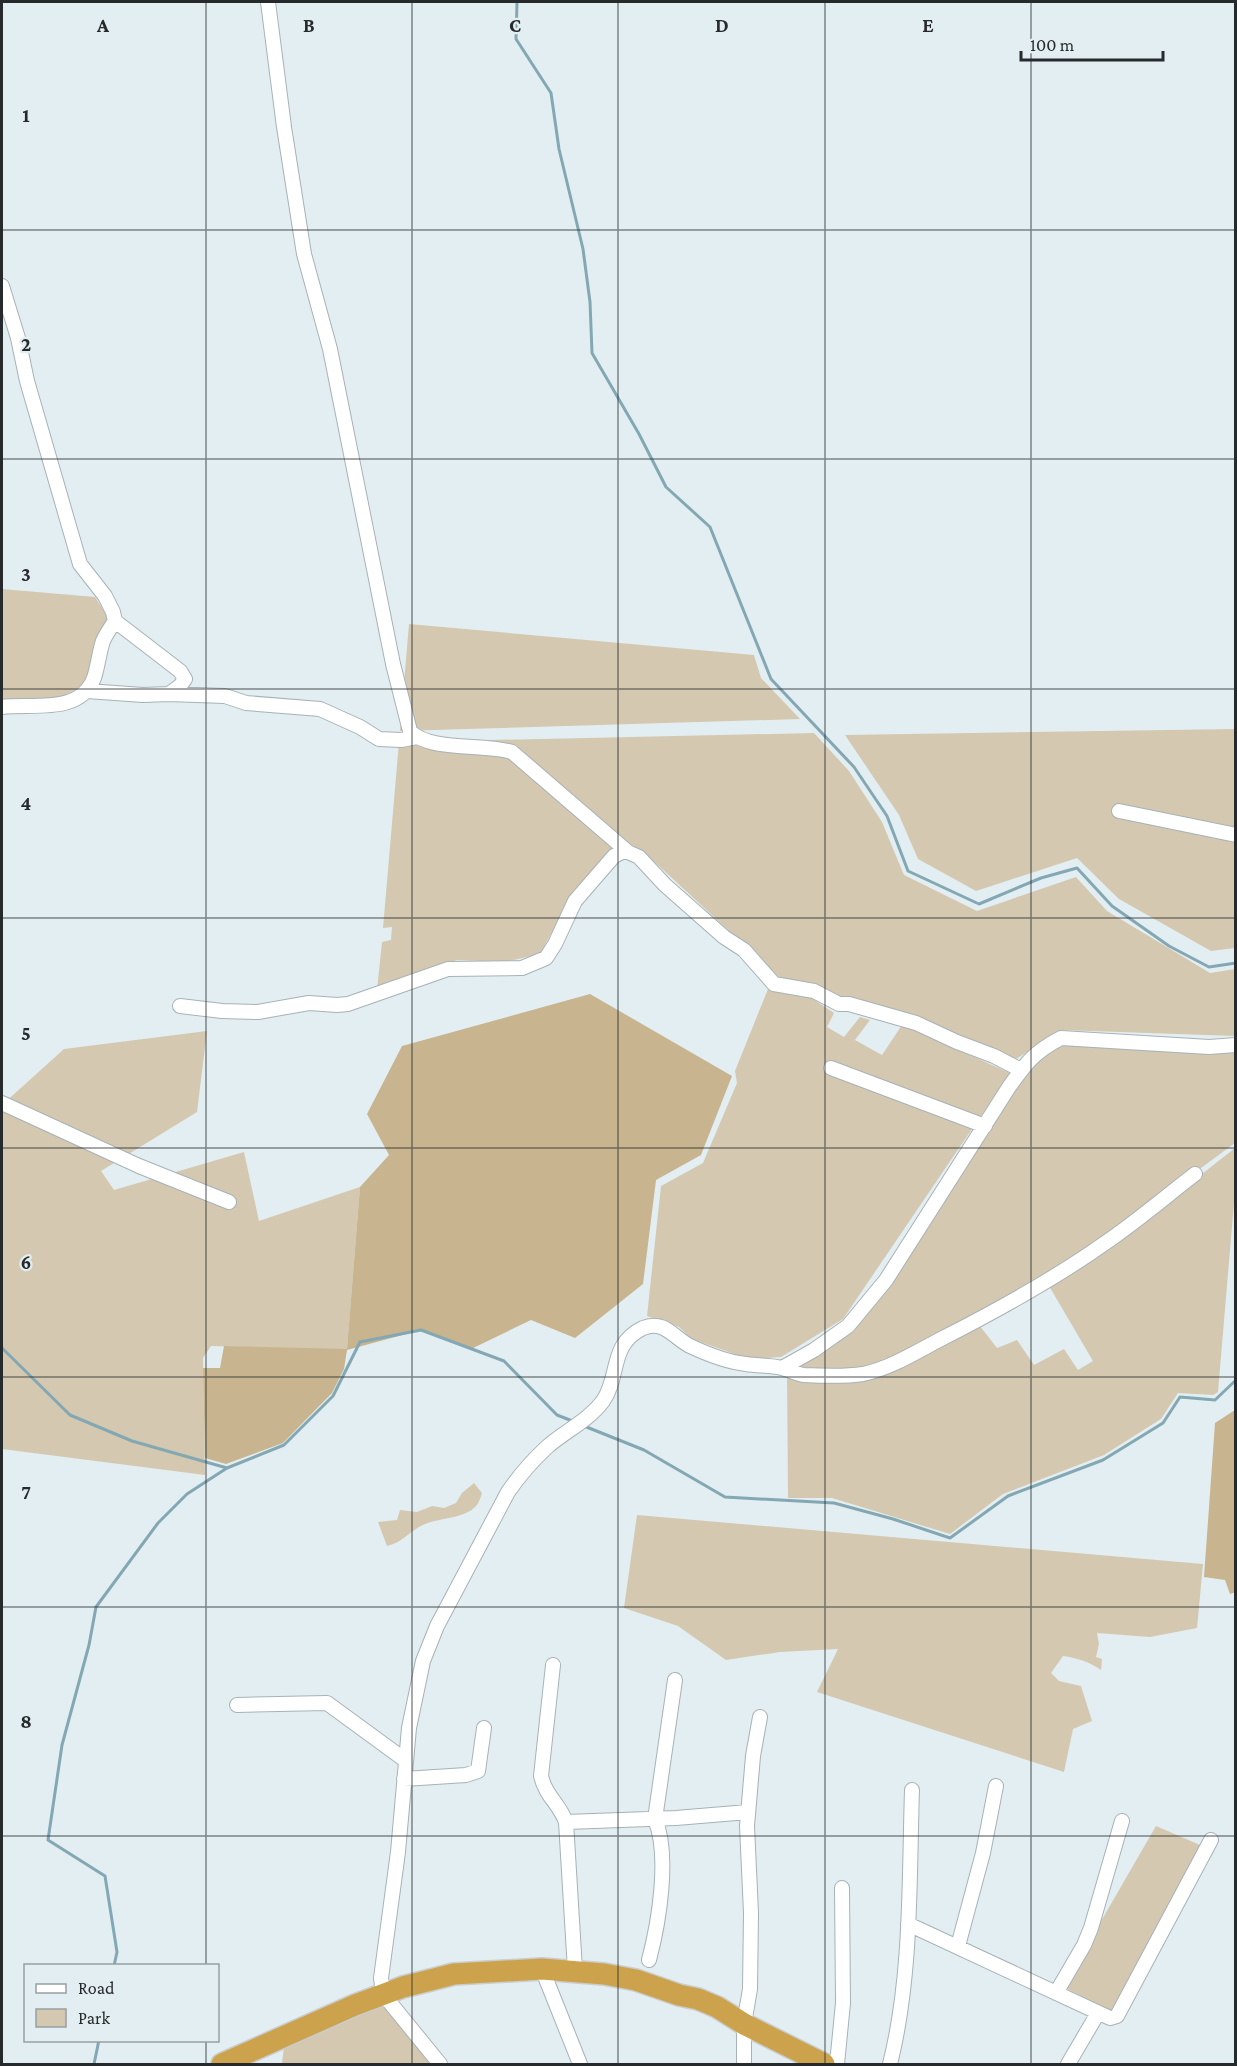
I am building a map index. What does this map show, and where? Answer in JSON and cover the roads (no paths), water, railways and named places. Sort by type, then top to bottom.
[{"type":"highway","points":[[222,2064],[354,2005],[435,1977],[542,1969],[575,1970],[636,1980],[698,2000],[717,2007],[744,2024],[824,2064]]},
{"type":"street","points":[[268,2],[284,127],[304,254],[330,349],[393,664],[410,731],[417,737]]},
{"type":"street","points":[[2,286],[80,564],[105,596],[115,621],[180,671],[185,679],[169,694]]},
{"type":"street","points":[[2,707],[62,704],[87,691],[93,681],[104,640],[115,621]]},
{"type":"street","points":[[87,691],[143,696],[169,694],[225,696],[246,703],[320,709],[380,739],[401,740],[417,737],[458,746],[502,748],[512,752],[628,852],[639,857],[665,885],[724,937],[744,950],[774,984],[814,991],[839,1004],[849,1004],[916,1023],[1021,1070]]},
{"type":"street","points":[[1119,811],[1236,835]]},
{"type":"street","points":[[180,1006],[258,1012],[309,1003],[348,1004],[448,969],[522,968],[546,958],[555,944],[574,901],[614,856],[628,852]]},
{"type":"street","points":[[782,1368],[814,1350],[848,1326],[886,1280],[1021,1070],[1041,1048],[1061,1038],[1209,1047],[1236,1046]]},
{"type":"street","points":[[831,1068],[985,1126]]},
{"type":"street","points":[[2,1103],[139,1166],[229,1202]]},
{"type":"street","points":[[440,2064],[382,1995],[381,1978],[398,1852],[405,1760],[423,1661],[437,1626],[512,1486],[548,1447],[580,1423],[605,1396],[620,1349],[634,1334],[651,1326],[667,1329],[689,1345],[726,1360],[782,1368],[801,1374],[834,1376],[863,1374],[902,1360],[1020,1299],[1106,1243],[1195,1174]]},
{"type":"street","points":[[553,1665],[541,1776],[544,1790],[562,1811],[566,1822],[575,1970]]},
{"type":"street","points":[[649,1960],[655,1938],[663,1862],[659,1830],[655,1819],[675,1680]]},
{"type":"street","points":[[237,1705],[324,1702],[405,1760]]},
{"type":"street","points":[[744,2064],[744,2024],[750,1989],[751,1913],[748,1812],[753,1756],[760,1717]]},
{"type":"street","points":[[404,1779],[466,1775],[478,1772],[484,1728]]},
{"type":"street","points":[[957,1946],[984,1853],[996,1786]]},
{"type":"street","points":[[890,2064],[901,2008],[908,1923],[912,1791]]},
{"type":"street","points":[[566,1822],[655,1819],[748,1812]]},
{"type":"street","points":[[1056,1993],[1084,1945],[1091,1928],[1122,1821]]},
{"type":"street","points":[[908,1923],[1110,2018],[1117,2016],[1211,1840]]},
{"type":"street","points":[[837,2064],[843,2003],[842,1888]]},
{"type":"street","points":[[542,1969],[580,2064]]},
{"type":"street","points":[[1068,2064],[1098,2013]]},
{"type":"waterway","points":[[517,2],[516,39],[551,93],[559,149],[583,249],[590,302],[592,353],[639,434],[666,487],[710,527],[771,679],[854,767],[887,816],[908,871],[979,904],[1041,878],[1077,868],[1112,906],[1169,946],[1209,967],[1236,963]]},
{"type":"waterway","points":[[227,1468],[284,1445],[333,1396],[360,1342],[421,1330],[504,1361],[557,1415],[575,1422]]},
{"type":"waterway","points":[[2,1348],[70,1415],[132,1441],[227,1468],[187,1494],[158,1523],[96,1607],[89,1645],[62,1745],[48,1840],[105,1876],[117,1952],[114,1964]]},
{"type":"waterway","points":[[584,1426],[644,1450],[725,1497],[834,1503],[950,1538],[1008,1496],[1103,1460],[1163,1423],[1180,1397],[1215,1400],[1236,1380]]},
{"type":"waterway","points":[[94,2064],[99,2042]]}]
